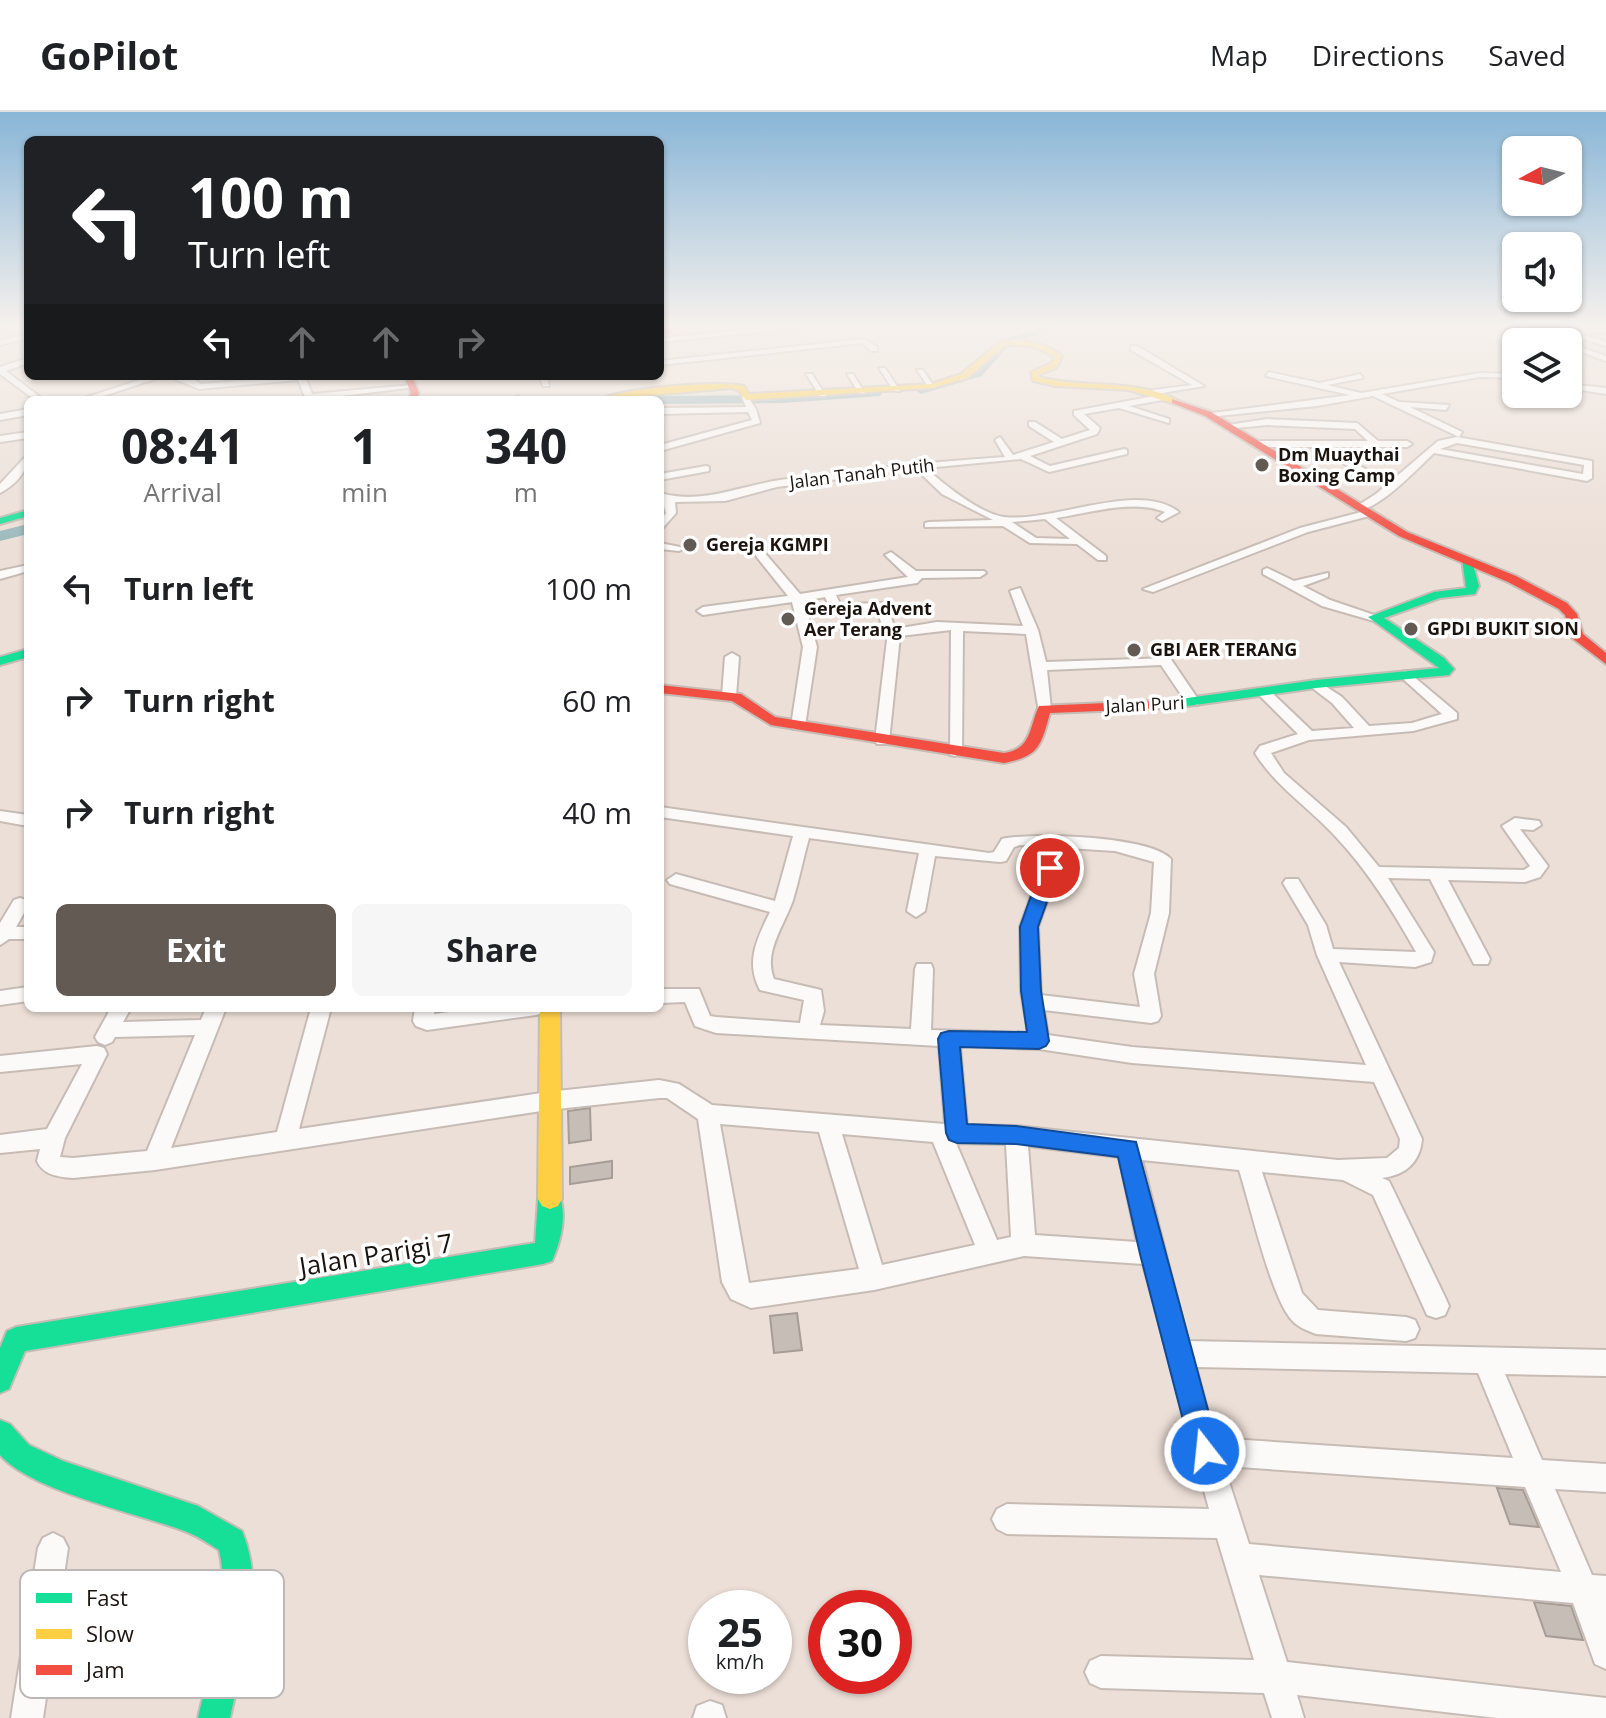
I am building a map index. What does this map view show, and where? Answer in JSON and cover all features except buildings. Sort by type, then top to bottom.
[{"type":"street","points":[[664,447],[757,421],[746,399]]},
{"type":"street","points":[[664,411],[777,399]]},
{"type":"street","points":[[1119,406],[1145,399]]},
{"type":"street","points":[[1169,399],[1208,414],[1403,534],[1512,579],[1563,606],[1571,614],[1577,635],[1606,660]]},
{"type":"street","points":[[1208,414],[1338,399]]},
{"type":"street","points":[[1387,399],[1459,434]]},
{"type":"street","points":[[1399,404],[1446,407]]},
{"type":"street","points":[[1119,406],[1166,421]]},
{"type":"street","name":"Jalan Tanah Putih","points":[[664,497],[725,498],[776,484],[918,466],[1024,457],[1096,430],[1077,413],[1119,406]]},
{"type":"street","points":[[689,409],[723,430]]},
{"type":"street","points":[[0,417],[24,413]]},
{"type":"street","points":[[1226,426],[1284,421]]},
{"type":"street","points":[[1267,422],[1357,426],[1376,444]]},
{"type":"street","points":[[1032,424],[1063,444]]},
{"type":"street","points":[[0,439],[24,436]]},
{"type":"street","points":[[664,439],[672,444]]},
{"type":"street","points":[[1000,440],[1011,459]]},
{"type":"street","points":[[1149,589],[1304,530],[1365,511],[1380,496],[1432,450],[1441,443],[1457,440],[1589,463],[1587,478],[1432,450]]},
{"type":"street","points":[[1314,443],[1369,475]]},
{"type":"street","points":[[1255,444],[1407,444]]},
{"type":"street","points":[[1024,457],[1049,469],[1124,452]]},
{"type":"street","points":[[918,466],[946,492],[1034,541],[1073,542]]},
{"type":"street","points":[[0,471],[24,469]]},
{"type":"street","points":[[0,490],[24,469]]},
{"type":"street","points":[[664,476],[706,469]]},
{"type":"street","points":[[748,491],[814,492]]},
{"type":"street","points":[[664,497],[671,513],[664,523]]},
{"type":"street","points":[[929,525],[1003,521],[1134,505],[1166,507],[1174,512],[1162,518]]},
{"type":"street","points":[[0,521],[24,514]]},
{"type":"street","points":[[1047,516],[1102,558]]},
{"type":"street","points":[[1021,532],[1025,544]]},
{"type":"street","points":[[664,546],[679,548]]},
{"type":"street","points":[[760,554],[797,598],[810,647],[798,726]]},
{"type":"street","points":[[703,611],[917,579],[891,555]]},
{"type":"street","points":[[1267,572],[1326,603],[1374,617],[1438,595],[1471,591],[1473,586],[1466,561]]},
{"type":"street","points":[[0,575],[24,569]]},
{"type":"street","points":[[914,575],[980,573]]},
{"type":"street","points":[[1291,586],[1324,575]]},
{"type":"street","points":[[664,689],[729,696],[745,702],[771,721],[955,752],[1004,758],[1023,756],[1036,740],[1044,709],[1041,666],[1032,630],[1016,591]]},
{"type":"street","points":[[829,594],[836,608],[882,606],[891,637],[882,741]]},
{"type":"street","name":"Jalan Puri","points":[[1044,709],[1193,702],[1316,684],[1439,674],[1447,669],[1374,617]]},
{"type":"street","points":[[891,637],[899,630],[957,627],[1032,630]]},
{"type":"street","points":[[955,752],[957,627]]},
{"type":"street","points":[[0,661],[24,654]]},
{"type":"street","points":[[729,696],[732,657]]},
{"type":"street","points":[[1041,666],[1165,661],[1193,702]]},
{"type":"street","points":[[1326,955],[1415,960],[1424,957],[1425,952],[1373,872],[1340,831],[1291,790],[1263,753],[1276,744],[1308,736],[1413,727],[1452,716],[1407,675]]},
{"type":"street","points":[[1316,684],[1337,700],[1364,730]]},
{"type":"street","points":[[1264,693],[1308,736]]},
{"type":"street","points":[[664,813],[994,858],[1000,857],[1010,841],[1076,843],[1152,854],[1163,859],[1160,913],[1144,974],[1151,1016],[1032,1001]]},
{"type":"street","points":[[0,816],[24,819]]},
{"type":"street","points":[[1373,872],[1514,877],[1534,873],[1539,866],[1510,826],[1515,823],[1533,825]]},
{"type":"street","points":[[802,831],[780,909],[764,948],[763,981],[773,987],[814,995],[814,1011],[808,1032]]},
{"type":"street","points":[[916,911],[928,849]]},
{"type":"street","points":[[1039,1041],[1032,1001],[1029,927],[1050,868]]},
{"type":"street","points":[[1435,872],[1481,959]]},
{"type":"street","points":[[676,880],[780,909]]},
{"type":"street","points":[[119,1012],[54,1138],[48,1161],[59,1167],[155,1160],[548,1101],[671,1090],[708,1114],[828,1125],[1016,1135],[1338,1170],[1389,1167],[1402,1161],[1410,1151],[1411,1139],[1326,955],[1317,925],[1292,883]]},
{"type":"street","points":[[2,936],[20,904]]},
{"type":"street","points":[[2,936],[24,933]]},
{"type":"street","points":[[921,1038],[924,969]]},
{"type":"street","points":[[664,994],[692,994],[702,1021],[766,1031],[1039,1041],[1132,1055],[1381,1074]]},
{"type":"street","points":[[0,998],[24,995]]},
{"type":"street","points":[[285,1142],[320,1012]]},
{"type":"street","points":[[424,1012],[423,1021],[427,1022],[505,1012]]},
{"type":"street","name":"Jalan Parigi 7","points":[[0,1380],[8,1341],[543,1253],[550,1239],[550,1012]]},
{"type":"street","points":[[109,1030],[212,1017],[155,1160]]},
{"type":"street","points":[[949,1039],[949,1133],[991,1253]]},
{"type":"street","points":[[0,1064],[97,1054]]},
{"type":"street","points":[[708,1114],[734,1282],[740,1291],[751,1296],[874,1278],[1024,1245],[1152,1254]]},
{"type":"street","points":[[828,1125],[874,1278]]},
{"type":"street","points":[[1016,1135],[1024,1245]]},
{"type":"street","points":[[0,1144],[54,1138]]},
{"type":"street","points":[[1128,1149],[1152,1254],[1205,1451],[1288,1718]]},
{"type":"street","points":[[1247,1160],[1291,1298],[1306,1319],[1406,1329]]},
{"type":"street","points":[[1338,1170],[1369,1180],[1381,1188],[1436,1306]]},
{"type":"street","points":[[1178,1354],[1606,1363]]},
{"type":"street","points":[[1485,1359],[1534,1472],[1594,1590],[1606,1653]]},
{"type":"street","points":[[0,1434],[19,1455],[59,1474],[198,1521],[232,1541],[239,1570]]},
{"type":"street","points":[[1205,1451],[1606,1478]]},
{"type":"street","points":[[1007,1519],[1229,1524]]},
{"type":"street","points":[[50,1570],[53,1548]]},
{"type":"street","points":[[1240,1558],[1594,1590]]},
{"type":"street","points":[[1101,1672],[1276,1677],[1606,1714]]},
{"type":"street","points":[[27,1718],[30,1698]]},
{"type":"street","points":[[214,1718],[218,1698]]},
{"type":"waterway","points":[[664,400],[784,399]]},
{"type":"waterway","points":[[0,536],[24,530]]},
{"type":"traffic: fast","points":[[0,521],[24,514]]},
{"type":"traffic: fast","points":[[1173,704],[1316,684],[1444,672],[1447,669],[1439,661],[1374,617],[1438,595],[1471,591],[1473,586],[1466,561]]},
{"type":"traffic: fast","points":[[0,661],[24,654]]},
{"type":"traffic: fast","points":[[0,1380],[16,1340],[543,1253],[550,1239],[550,1199]]},
{"type":"traffic: fast","points":[[0,1434],[19,1455],[59,1474],[198,1521],[232,1541],[237,1570]]},
{"type":"traffic: fast","points":[[214,1718],[219,1698]]},
{"type":"traffic: slow","points":[[1168,399],[1175,401]]},
{"type":"traffic: slow","points":[[550,1012],[550,1199]]},
{"type":"traffic: jam","points":[[1175,401],[1208,414],[1403,534],[1512,579],[1563,606],[1571,614],[1577,635],[1606,660]]},
{"type":"traffic: jam","points":[[664,689],[736,697],[771,721],[1004,758],[1029,749],[1044,709],[1173,704]]},
{"type":"place","name":"Dm Muaythai Boxing Camp","points":[[1262,465]]},
{"type":"place","name":"Gereja KGMPI","points":[[690,545]]},
{"type":"place","name":"Gereja Advent Aer Terang","points":[[788,619]]},
{"type":"place","name":"GPDI BUKIT SION","points":[[1411,629]]},
{"type":"place","name":"GBI AER TERANG","points":[[1134,650]]},
{"type":"route","points":[[1050,868],[1047,884],[1031,915],[1029,927],[1031,991],[1039,1041],[949,1039],[957,1133],[1016,1135],[1128,1149],[1152,1254],[1205,1451]]}]
